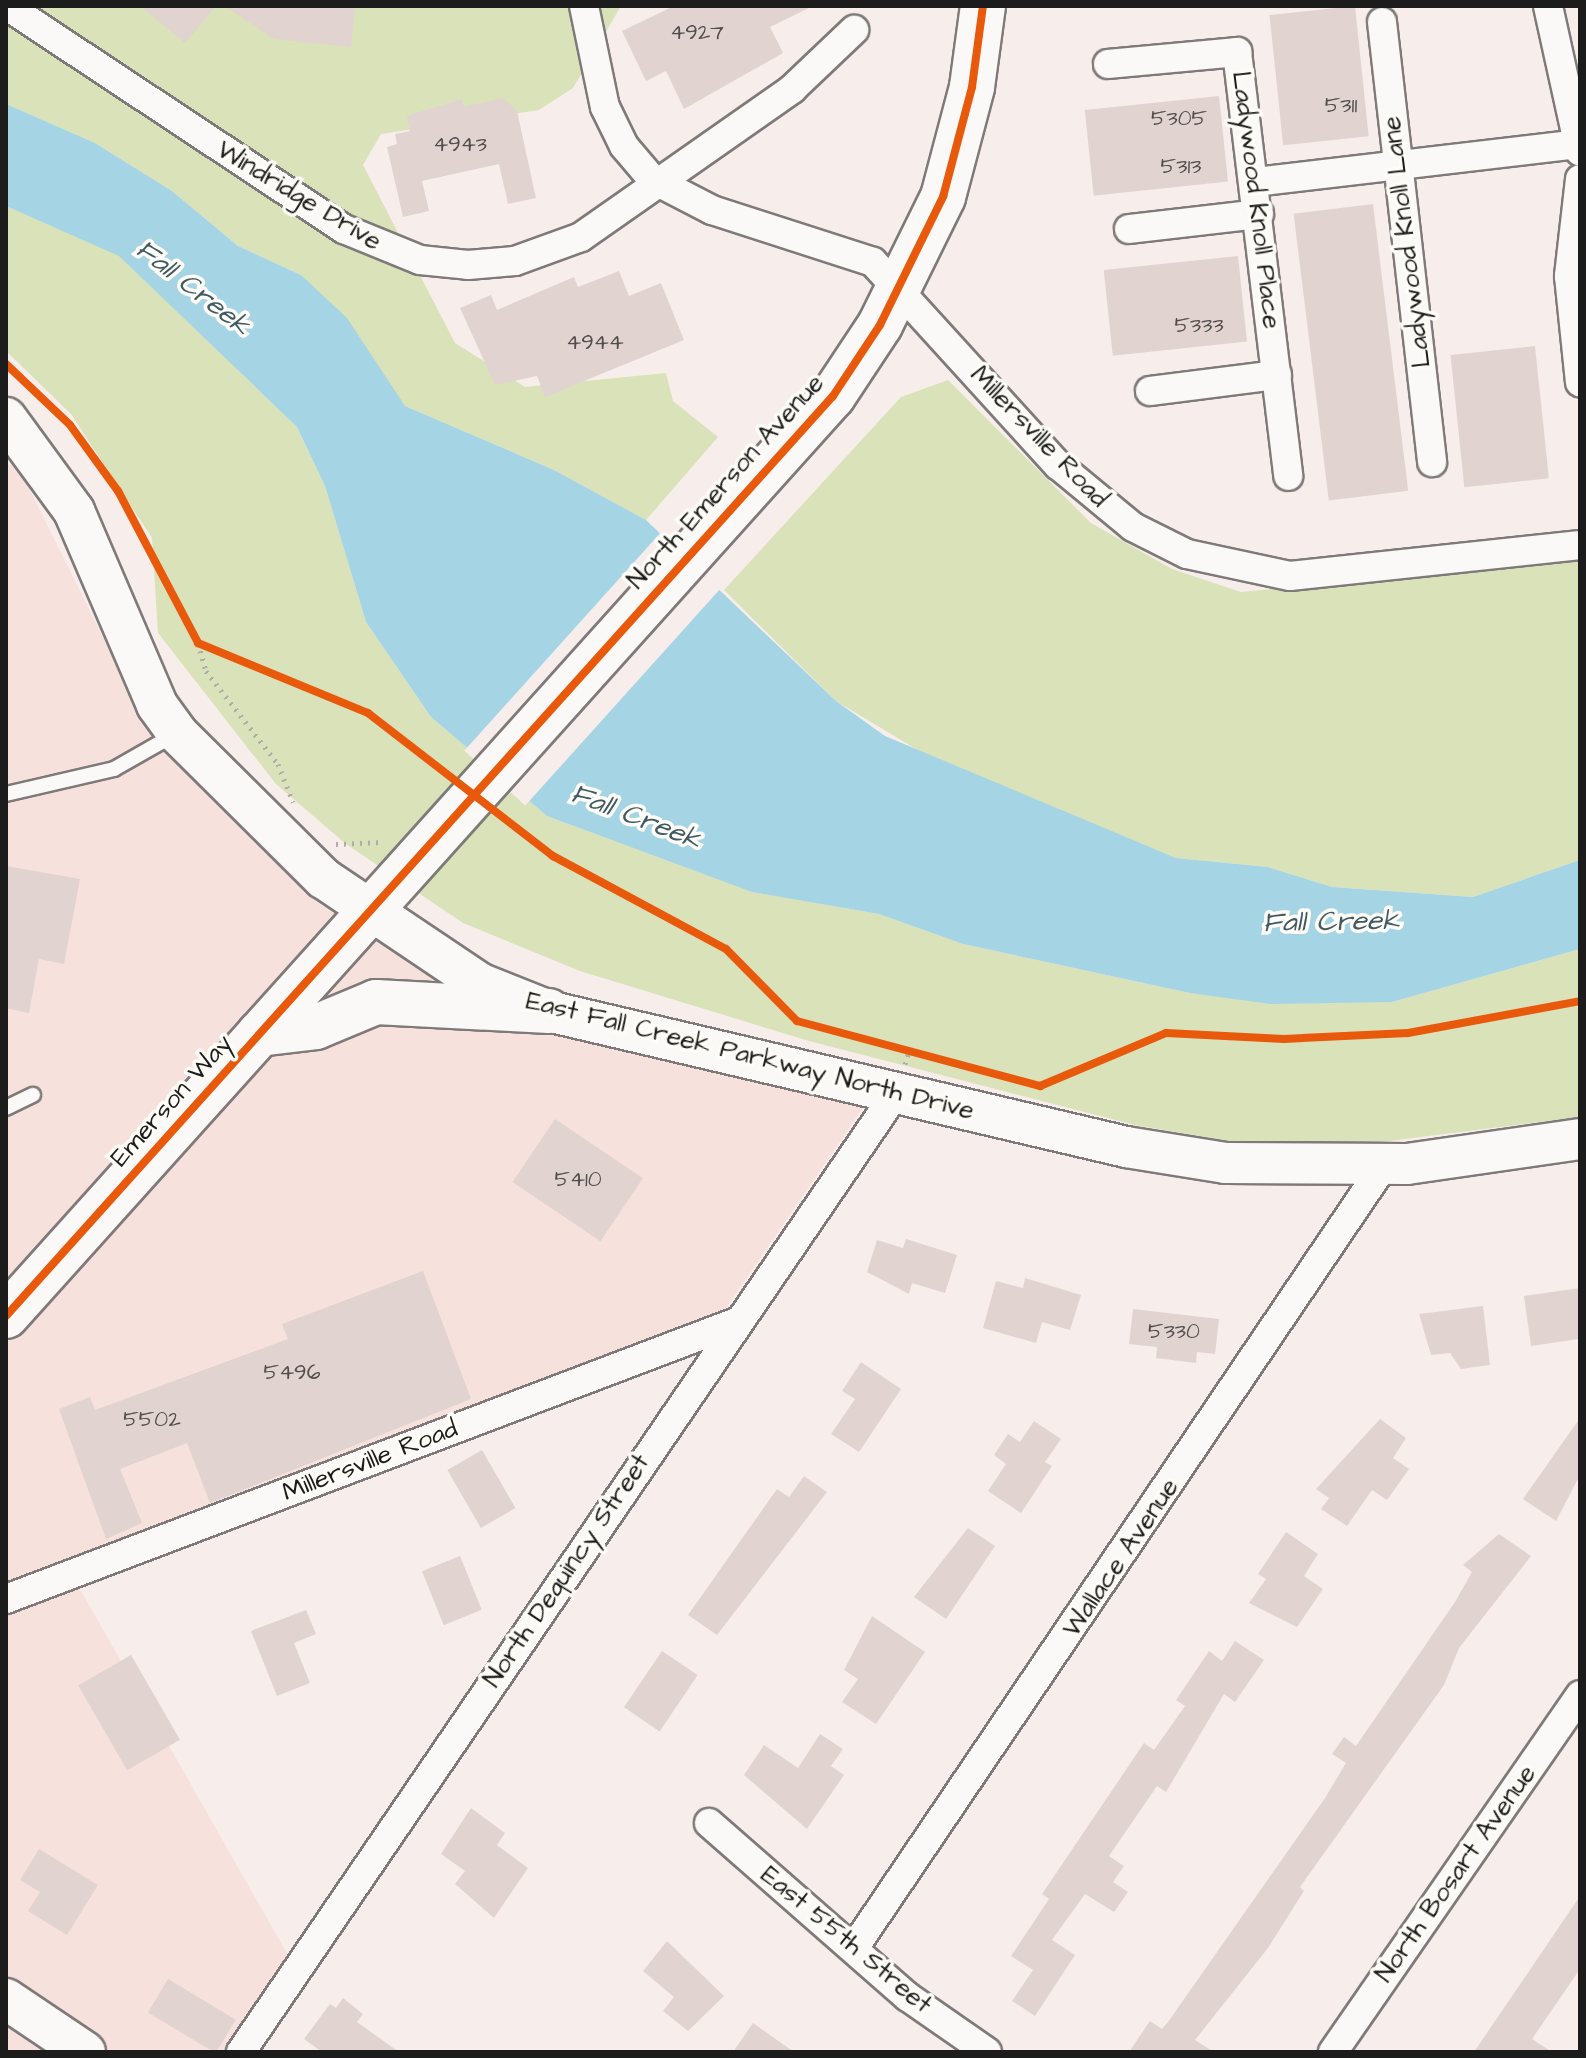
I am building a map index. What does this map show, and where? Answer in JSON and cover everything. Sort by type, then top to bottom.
[{"type":"main road","name":"North Emerson Avenue","points":[[368,911],[825,406],[899,288],[934,221],[962,134],[983,6]]},
{"type":"main road","name":"East Fall Creek Parkway North Drive","points":[[6,418],[74,511],[157,705],[177,733],[270,831],[368,911],[479,983],[549,1011],[896,1093],[1226,1163],[1384,1165],[1580,1139]]},
{"type":"main road","name":"Emerson Way","points":[[6,1316],[368,911]]},
{"type":"main road","points":[[259,1034],[316,1027],[376,1002],[549,1011]]},
{"type":"main road","points":[[6,1999],[85,2052]]},
{"type":"street","name":"Windridge Drive","points":[[7,6],[344,229],[420,260],[468,265],[538,254],[602,224],[656,181],[792,89],[854,30]]},
{"type":"street","points":[[584,6],[605,107],[624,146],[656,181],[712,210],[860,256],[899,288]]},
{"type":"street","points":[[1548,6],[1576,104],[1580,152]]},
{"type":"street","name":"Ladywood Knoll Lane","points":[[1382,22],[1432,462]]},
{"type":"street","name":"Ladywood Knoll Place","points":[[1108,64],[1237,52],[1259,214],[1288,476]]},
{"type":"street","points":[[1255,182],[1579,144]]},
{"type":"street","points":[[1580,179],[1569,276],[1580,382]]},
{"type":"street","points":[[1129,229],[1259,214]]},
{"type":"street","name":"Millersville Road","points":[[899,288],[1093,499],[1187,554],[1257,574],[1307,576],[1580,545]]},
{"type":"street","points":[[1150,391],[1277,375]]},
{"type":"street","name":"North Dequincy Street","points":[[241,2052],[734,1323],[896,1093]]},
{"type":"street","name":"Wallace Avenue","points":[[854,1948],[1384,1165]]},
{"type":"street","name":"Millersville Road","points":[[6,1599],[734,1323]]},
{"type":"street","name":"North Bosart Avenue","points":[[1333,2052],[1580,1695]]},
{"type":"street","name":"East 55th Street","points":[[709,1823],[854,1948],[987,2052]]},
{"type":"lane","points":[[6,794],[114,769],[177,733]]},
{"type":"lane","points":[[6,1108],[33,1095]]},
{"type":"path","points":[[192,633],[206,671],[278,764],[295,807]]},
{"type":"path","points":[[198,643],[212,648]]},
{"type":"path","points":[[328,841],[345,848],[386,840]]},
{"type":"path","points":[[896,1046],[924,1053]]},
{"type":"shaded area","points":[[17,464],[137,706],[311,898],[441,984],[865,1105],[698,1349],[80,1589],[289,1957],[223,2052],[6,2052],[6,465]]},
{"type":"green space","points":[[6,6],[621,6],[573,88],[539,110],[381,134],[363,165],[455,343],[525,387],[666,373],[673,401],[718,437],[646,520],[554,470],[405,406],[301,275],[238,246],[172,191],[95,143],[6,104]]},
{"type":"green space","points":[[6,206],[119,255],[297,427],[325,486],[366,622],[431,717],[547,816],[753,892],[879,914],[963,944],[1190,993],[1392,1002],[1580,949],[1580,1117],[1333,1148],[1252,1145],[1135,1125],[809,1041],[580,971],[463,923],[346,844],[276,784],[158,633],[152,538],[71,414],[6,351]]},
{"type":"green space","points":[[948,380],[1091,523],[1172,569],[1241,592],[1580,558],[1580,860],[1473,897],[1332,887],[1268,867],[1176,858],[936,761],[836,701],[724,590],[901,397]]},
{"type":"water","name":"Fall Creek","points":[[6,104],[95,143],[172,191],[238,246],[301,275],[347,318],[405,406],[554,470],[646,520],[836,701],[885,736],[1176,858],[1268,867],[1332,887],[1473,897],[1580,860],[1580,949],[1392,1002],[1271,1004],[1190,993],[963,944],[879,914],[752,892],[547,816],[431,717],[366,622],[325,486],[297,427],[119,256],[6,206]]},
{"type":"pier","points":[[663,530],[724,585],[525,806],[464,751]]},
{"type":"building","points":[[140,6],[216,6],[185,43]]},
{"type":"building","points":[[225,6],[355,6],[351,47],[274,39]]},
{"type":"building","points":[[674,6],[813,6],[770,27],[783,53],[684,109],[666,71],[646,81],[622,31]]},
{"type":"building","points":[[1355,6],[1369,136],[1283,145],[1269,15]]},
{"type":"building","points":[[1219,96],[1228,182],[1094,196],[1085,110]]},
{"type":"building","points":[[503,98],[517,111],[536,198],[508,204],[499,164],[422,181],[429,211],[403,217],[387,147],[397,144],[395,134],[410,131],[407,116],[462,99],[464,107]]},
{"type":"building","points":[[1373,204],[1408,491],[1329,501],[1294,214]]},
{"type":"building","points":[[1238,256],[1247,342],[1113,356],[1104,270]]},
{"type":"building","points":[[619,271],[629,296],[661,283],[684,340],[545,397],[537,376],[495,385],[460,308],[491,295],[497,310],[574,277],[578,287]]},
{"type":"building","points":[[1535,346],[1549,478],[1464,487],[1450,355]]},
{"type":"building","points":[[6,866],[80,879],[64,964],[39,959],[29,1013],[6,1008]]},
{"type":"building","points":[[555,1119],[643,1178],[600,1241],[513,1182]]},
{"type":"building","points":[[906,1239],[957,1255],[945,1293],[912,1283],[909,1294],[867,1272],[877,1240],[903,1248]]},
{"type":"building","points":[[423,1271],[471,1399],[210,1503],[187,1443],[120,1469],[142,1523],[106,1539],[59,1409],[90,1397],[95,1410],[288,1339],[282,1324]]},
{"type":"building","points":[[1025,1278],[1081,1295],[1070,1330],[1042,1322],[1036,1343],[983,1328],[996,1281],[1023,1288]]},
{"type":"building","points":[[1580,1288],[1578,1339],[1531,1346],[1524,1296]]},
{"type":"building","points":[[1483,1306],[1490,1365],[1461,1369],[1450,1353],[1431,1355],[1419,1314]]},
{"type":"building","points":[[1133,1309],[1219,1319],[1215,1354],[1197,1352],[1196,1363],[1156,1358],[1157,1347],[1129,1344]]},
{"type":"building","points":[[861,1362],[901,1389],[859,1452],[831,1434],[855,1399],[842,1391]]},
{"type":"building","points":[[1580,1418],[1580,1475],[1556,1521],[1523,1499]]},
{"type":"building","points":[[1380,1419],[1406,1438],[1393,1458],[1409,1469],[1387,1500],[1372,1490],[1347,1526],[1321,1509],[1329,1498],[1316,1489]]},
{"type":"building","points":[[1034,1421],[1061,1439],[1045,1462],[1052,1466],[1021,1513],[988,1491],[1006,1464],[994,1455],[1008,1434],[1020,1442]]},
{"type":"building","points":[[482,1450],[516,1508],[481,1528],[447,1470]]},
{"type":"building","points":[[804,1476],[827,1492],[717,1635],[688,1615],[777,1489],[789,1497]]},
{"type":"building","points":[[968,1528],[995,1546],[946,1619],[914,1597]]},
{"type":"building","points":[[1286,1532],[1318,1554],[1304,1576],[1323,1589],[1297,1627],[1249,1603],[1266,1579],[1258,1574]]},
{"type":"building","points":[[1499,1534],[1531,1556],[1459,1648],[1444,1685],[1300,1887],[1304,1891],[1268,1948],[1195,2040],[1214,2052],[1129,2052],[1150,2021],[1162,2029],[1168,2022],[1325,1798],[1346,1763],[1332,1754],[1344,1737],[1356,1746],[1455,1602],[1472,1572],[1463,1565]]},
{"type":"building","points":[[460,1556],[482,1610],[444,1625],[422,1571]]},
{"type":"building","points":[[306,1610],[316,1634],[294,1643],[310,1683],[277,1696],[251,1631]]},
{"type":"building","points":[[872,1616],[925,1652],[876,1724],[842,1702],[858,1679],[844,1670]]},
{"type":"building","points":[[1235,1641],[1264,1660],[1235,1702],[1224,1694],[1166,1792],[1157,1786],[1109,1856],[1124,1866],[1113,1882],[1128,1892],[1114,1912],[1085,1894],[1052,1940],[1075,1955],[1035,2016],[1012,2001],[1033,1970],[1011,1956],[1049,1899],[1042,1894],[1144,1743],[1154,1750],[1185,1706],[1176,1700],[1209,1651],[1222,1661]]},
{"type":"building","points":[[662,1651],[698,1675],[660,1731],[624,1707]]},
{"type":"building","points":[[131,1655],[180,1740],[127,1770],[78,1686]]},
{"type":"building","points":[[820,1734],[843,1749],[831,1766],[844,1775],[807,1829],[744,1775],[764,1745],[798,1768]]},
{"type":"building","points":[[471,1808],[505,1833],[497,1845],[528,1868],[494,1918],[455,1884],[465,1871],[441,1854]]},
{"type":"building","points":[[39,1849],[98,1885],[67,1935],[28,1911],[40,1892],[20,1880]]},
{"type":"building","points":[[1580,1896],[1580,1969],[1532,2039],[1552,2052],[1474,2052]]},
{"type":"building","points":[[667,1941],[724,1996],[688,2031],[663,2011],[674,1997],[643,1971]]},
{"type":"building","points":[[168,1979],[236,2020],[214,2052],[148,2012]]},
{"type":"building","points":[[343,1998],[363,2014],[357,2022],[399,2052],[322,2052],[304,2039],[330,2004],[336,2008]]},
{"type":"building","points":[[753,2023],[794,2052],[733,2052]]},
{"type":"cycle path","points":[[6,1316],[833,396],[880,325],[943,197],[972,87],[983,6]]},
{"type":"cycle path","points":[[6,364],[70,425],[118,491],[198,643],[368,713],[553,856],[726,949],[797,1021],[1040,1086],[1166,1033],[1284,1039],[1408,1033],[1580,1001]]}]
